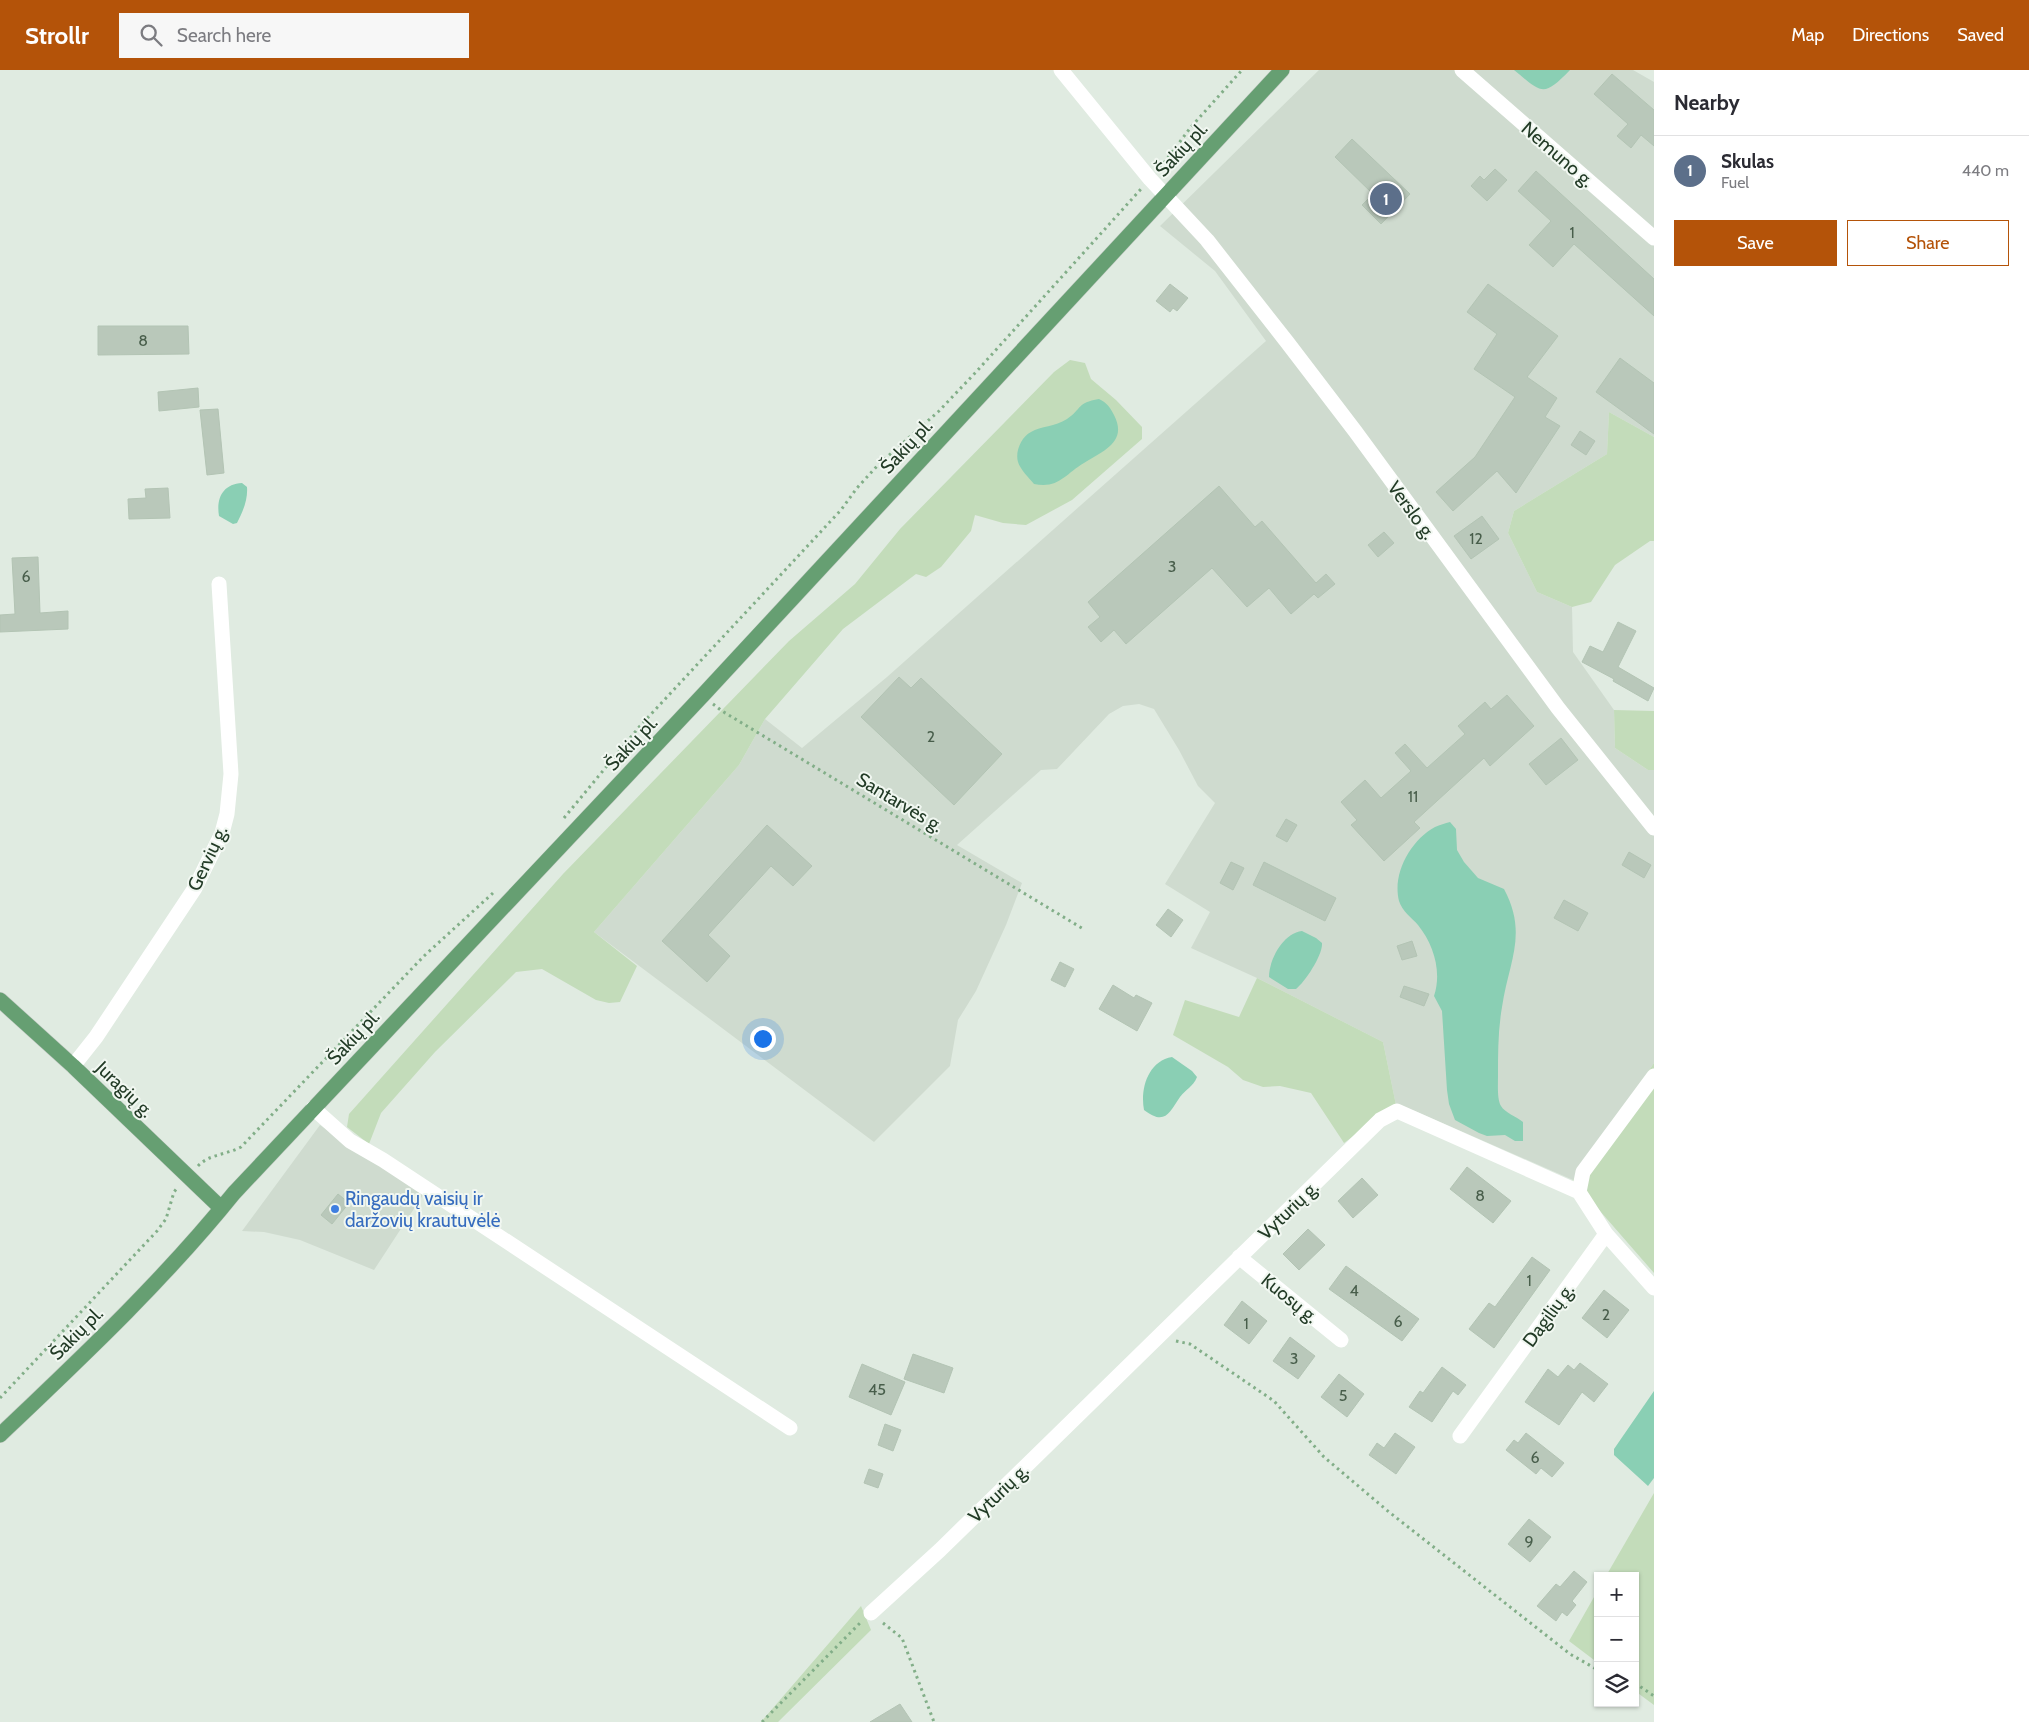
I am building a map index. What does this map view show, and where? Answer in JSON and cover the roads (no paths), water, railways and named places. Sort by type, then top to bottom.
[{"type":"main road","name":"Šakių pl.","points":[[0,1435],[129,1308],[313,1108],[703,695],[1282,70]]},
{"type":"main road","name":"Juragių g.","points":[[0,1000],[73,1066],[222,1208]]},
{"type":"street","name":"Verslo g.","points":[[1061,70],[1150,180],[1207,240],[1287,342],[1355,431],[1558,708],[1654,828]]},
{"type":"street","name":"Nemuno g.","points":[[1462,70],[1654,238]]},
{"type":"street","name":"Gervių g.","points":[[73,1066],[96,1037],[195,888],[222,833],[227,814],[231,774],[219,584]]},
{"type":"street","points":[[1654,1076],[1583,1172],[1579,1192],[1606,1234],[1654,1288]]},
{"type":"street","points":[[313,1108],[350,1141],[383,1160],[790,1428]]},
{"type":"street","name":"Vyturių g.","points":[[871,1613],[940,1550],[1380,1120],[1397,1111],[1579,1192]]},
{"type":"street","name":"Dagilių g.","points":[[1460,1436],[1606,1234]]},
{"type":"street","name":"Kuosų g.","points":[[1239,1257],[1340,1340]]},
{"type":"place","name":"Skulas","points":[[1386,199]]},
{"type":"place","name":"Ringaudų vaisių ir daržovių krautuvėlė","points":[[335,1209]]}]
